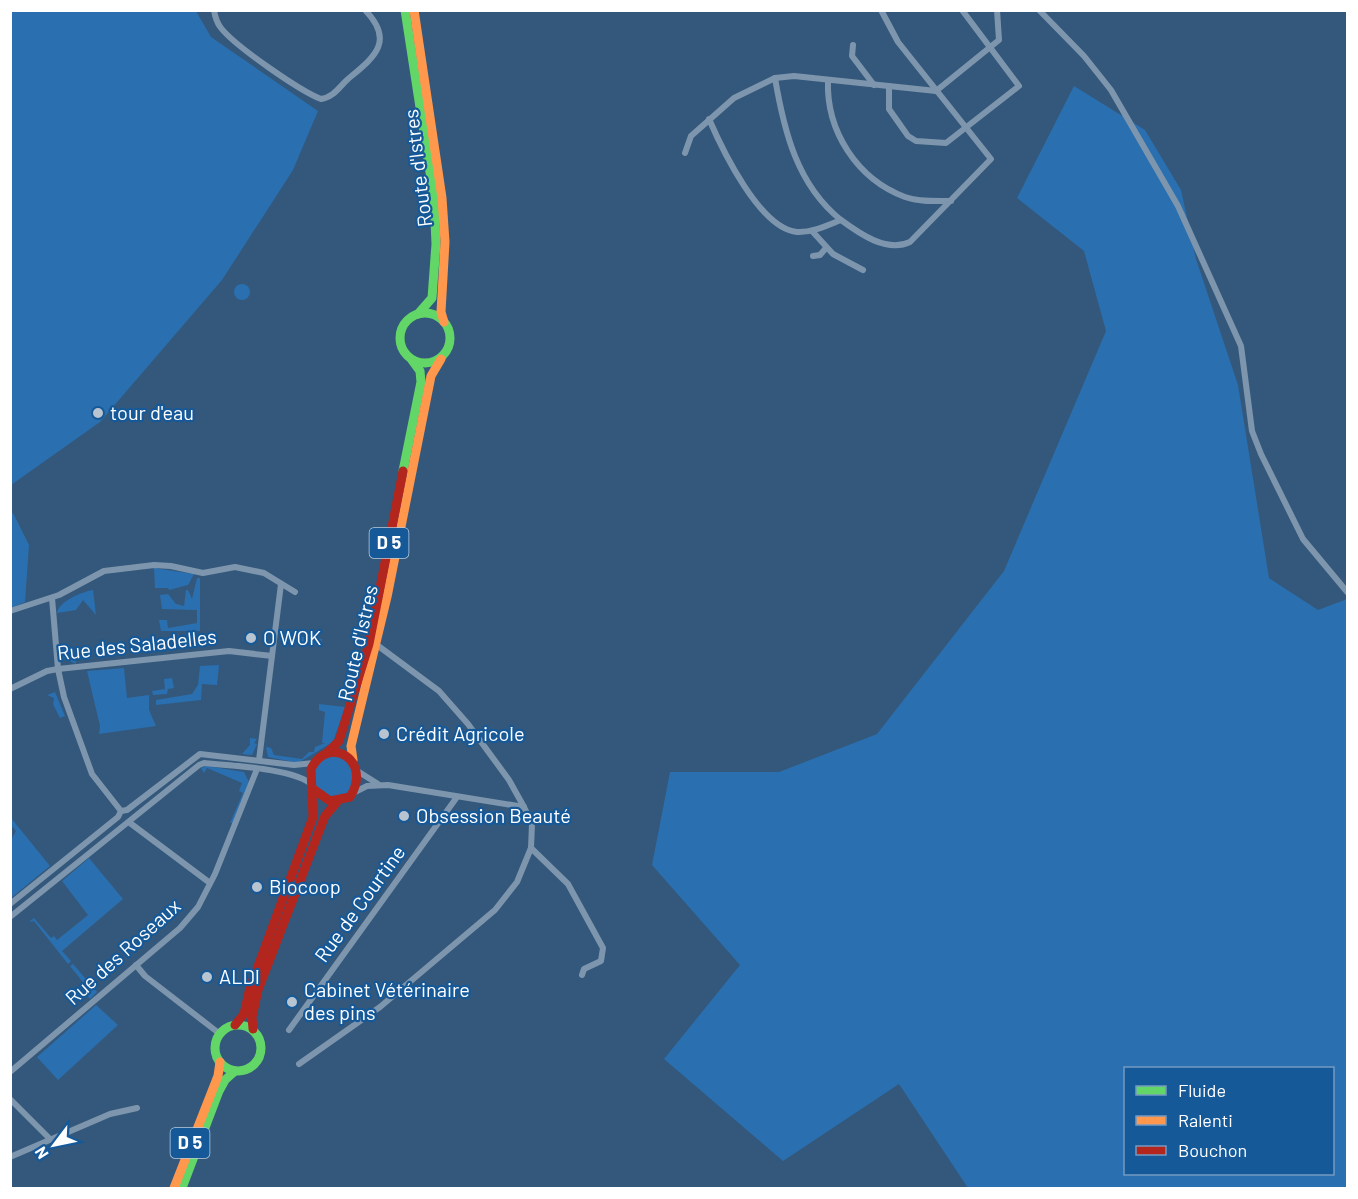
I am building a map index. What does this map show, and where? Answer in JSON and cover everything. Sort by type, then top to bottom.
[{"type":"main road","name":"Route d'Istres","points":[[405,10],[434,198],[436,244],[435,284],[432,298],[418,314]]},
{"type":"main road","name":"Route d'Istres","points":[[414,10],[442,198],[445,242],[441,312],[444,322]]},
{"type":"main road","points":[[418,314],[432,314],[444,322],[448,329],[450,345],[441,358],[422,364],[412,360],[402,349],[400,333],[410,318],[418,314]]},
{"type":"main road","name":"Route d'Istres","points":[[353,760],[351,746],[377,645],[431,376],[441,358]]},
{"type":"main road","name":"Route d'Istres","points":[[327,753],[339,741],[369,644],[421,382],[420,371],[412,360]]},
{"type":"main road","points":[[327,753],[343,754],[353,760],[359,772],[359,782],[355,792],[337,802],[325,816],[258,990],[252,1017],[253,1029],[262,1045],[260,1057],[253,1067],[236,1071],[220,1062],[215,1051],[220,1034],[235,1025],[244,1014],[250,988],[313,817],[314,763],[327,753]]},
{"type":"main road","points":[[312,786],[323,800],[337,802]]},
{"type":"main road","points":[[235,1025],[253,1029]]},
{"type":"main road","name":"D 5","points":[[174,1188],[218,1076],[220,1062]]},
{"type":"main road","name":"D 5","points":[[182,1188],[219,1091],[225,1080],[236,1071]]},
{"type":"street","points":[[214,10],[218,23],[230,37],[284,77],[321,99],[332,95],[377,52],[380,37],[378,28],[365,10]]},
{"type":"street","points":[[775,78],[782,122],[792,151],[809,183],[828,210],[878,241],[901,246],[910,242],[991,159],[898,42],[881,10]]},
{"type":"street","points":[[889,87],[889,109],[908,136],[916,141],[946,143],[1019,86],[962,10]]},
{"type":"street","points":[[685,153],[691,136],[708,119],[734,98],[775,78],[794,76],[936,91],[999,40],[997,10]]},
{"type":"street","points":[[1039,10],[1084,56],[1111,90],[1184,218],[1238,339],[1247,381],[1252,431],[1261,454],[1304,539],[1347,593]]},
{"type":"street","points":[[853,45],[852,57],[874,86]]},
{"type":"street","points":[[828,80],[827,95],[837,131],[844,146],[868,176],[906,198],[951,201]]},
{"type":"street","points":[[708,119],[731,163],[763,209],[790,231],[812,231],[842,220]]},
{"type":"street","points":[[812,231],[826,248],[843,261],[863,270]]},
{"type":"street","points":[[813,256],[820,255],[826,248]]},
{"type":"street","points":[[10,611],[52,598],[104,571],[154,566],[171,566],[203,573],[235,567],[264,573],[295,592]]},
{"type":"street","points":[[259,760],[282,584]]},
{"type":"street","points":[[52,598],[58,669],[64,698],[88,765],[129,821],[210,883]]},
{"type":"street","points":[[299,1064],[380,1007],[495,910],[517,882],[531,848],[532,824],[495,761],[446,700],[377,645]]},
{"type":"street","name":"Rue des Saladelles","points":[[10,689],[47,671],[58,669],[229,651],[272,656]]},
{"type":"street","points":[[10,904],[200,753],[294,765],[314,763]]},
{"type":"street","points":[[10,917],[204,763],[257,769],[304,778],[312,786]]},
{"type":"street","name":"Rue des Roseaux","points":[[10,1072],[180,928],[198,907],[257,769]]},
{"type":"street","points":[[359,772],[379,785],[524,807]]},
{"type":"street","points":[[355,792],[379,785]]},
{"type":"street","name":"Rue de Courtine","points":[[289,1030],[457,797]]},
{"type":"street","points":[[122,813],[129,821]]},
{"type":"street","points":[[531,848],[568,884],[603,948],[601,961],[584,969],[582,975]]},
{"type":"street","points":[[136,965],[145,976],[220,1034]]},
{"type":"street","points":[[10,1099],[50,1139]]},
{"type":"street","points":[[10,1157],[110,1114],[137,1108]]},
{"type":"shaded area","points":[[11,10],[196,11],[211,37],[318,111],[293,170],[222,280],[100,422],[11,485]]},
{"type":"shaded area","points":[[1074,86],[1145,130],[1181,190],[1196,259],[1238,385],[1269,578],[1318,610],[1347,599],[1347,1188],[968,1188],[899,1084],[783,1161],[664,1059],[740,965],[652,865],[670,772],[779,772],[877,734],[1004,571],[1106,331],[1084,251],[1017,198]]},
{"type":"shaded area","points":[[239,284],[245,284],[250,292],[248,298],[239,300],[234,295],[234,289]]},
{"type":"shaded area","points":[[13,513],[29,545],[25,602],[11,608],[10,516]]},
{"type":"shaded area","points":[[154,568],[194,574],[188,585],[169,590],[168,588],[155,588]]},
{"type":"shaded area","points":[[197,578],[200,578],[200,631],[161,631],[159,620],[167,620],[168,628],[197,623],[197,610],[162,609],[160,595],[168,594],[176,604],[184,606],[186,590],[192,599]]},
{"type":"shaded area","points":[[93,590],[96,615],[83,600],[76,610],[57,613],[66,601]]},
{"type":"shaded area","points":[[295,636],[322,639],[321,645],[294,642]]},
{"type":"shaded area","points":[[69,649],[70,653],[75,653],[76,664],[62,657],[61,650]]},
{"type":"shaded area","points":[[219,665],[217,685],[202,684],[201,700],[156,705],[156,700],[192,694],[198,685],[200,666]]},
{"type":"shaded area","points":[[124,668],[127,698],[149,695],[149,710],[156,726],[99,734],[100,726],[87,671]]},
{"type":"shaded area","points":[[172,678],[174,688],[168,689],[167,694],[153,695],[152,691],[165,689],[164,679]]},
{"type":"shaded area","points":[[55,692],[65,716],[60,718],[53,704],[54,698],[47,695]]},
{"type":"shaded area","points":[[319,704],[345,707],[333,742],[298,763],[268,757],[266,747],[271,748],[274,755],[302,759],[309,752],[314,752],[315,747],[325,743],[322,743],[325,712],[319,710]]},
{"type":"shaded area","points":[[250,738],[257,739],[252,755],[242,754],[250,745]]},
{"type":"shaded area","points":[[334,756],[349,762],[355,777],[349,792],[334,798],[319,792],[313,777],[319,762]]},
{"type":"shaded area","points":[[207,766],[244,772],[249,782],[233,823],[230,823],[243,793],[239,791],[242,783],[207,768],[204,773],[201,768]]},
{"type":"shaded area","points":[[11,818],[50,866],[11,898],[11,840],[16,831],[11,825]]},
{"type":"shaded area","points":[[89,858],[123,899],[62,951],[71,961],[68,964],[34,921],[29,922],[34,918],[51,938],[54,936],[57,940],[88,915],[62,881]]},
{"type":"shaded area","points":[[73,964],[97,992],[90,999],[86,994],[90,991],[70,966]]},
{"type":"shaded area","points":[[96,1005],[118,1025],[58,1080],[37,1057]]},
{"type":"traffic: fast","points":[[405,10],[434,198],[436,244],[432,298],[418,314]]},
{"type":"traffic: fast","points":[[420,313],[430,313],[443,320],[450,333],[450,338],[450,343],[443,356],[430,363],[420,363],[411,359],[404,352],[400,343],[400,333],[404,324],[411,317],[420,313]]},
{"type":"traffic: fast","points":[[403,471],[421,382],[420,371],[412,360]]},
{"type":"traffic: fast","points":[[238,1025],[247,1026],[254,1032],[260,1039],[261,1048],[260,1057],[254,1064],[247,1070],[238,1071],[229,1070],[222,1064],[216,1057],[215,1048],[216,1039],[222,1032],[229,1026],[238,1025]]},
{"type":"traffic: fast","points":[[182,1188],[219,1091],[225,1080],[235,1071]]},
{"type":"traffic: slow","points":[[414,10],[442,198],[445,242],[441,312],[444,322]]},
{"type":"traffic: slow","points":[[353,760],[351,746],[387,597],[431,376],[441,359]]},
{"type":"traffic: slow","points":[[174,1188],[218,1076],[220,1062]]},
{"type":"traffic: jam","points":[[327,753],[339,741],[369,644],[403,471]]},
{"type":"traffic: jam","points":[[235,1025],[244,1014],[250,988],[313,817],[311,769],[319,758],[328,753],[346,756],[353,763],[356,784],[350,797],[330,801],[313,789]]},
{"type":"traffic: jam","points":[[253,1029],[252,1017],[258,990],[325,816],[337,802]]},
{"type":"place","name":"tour d'eau","points":[[98,413]]},
{"type":"place","name":"O WOK","points":[[251,638]]},
{"type":"place","name":"Crédit Agricole","points":[[384,734]]},
{"type":"place","name":"Obsession Beauté","points":[[404,816]]},
{"type":"place","name":"Biocoop","points":[[257,887]]},
{"type":"place","name":"ALDI","points":[[207,977]]},
{"type":"place","name":"Cabinet Vétérinaire des pins","points":[[292,1002]]}]
